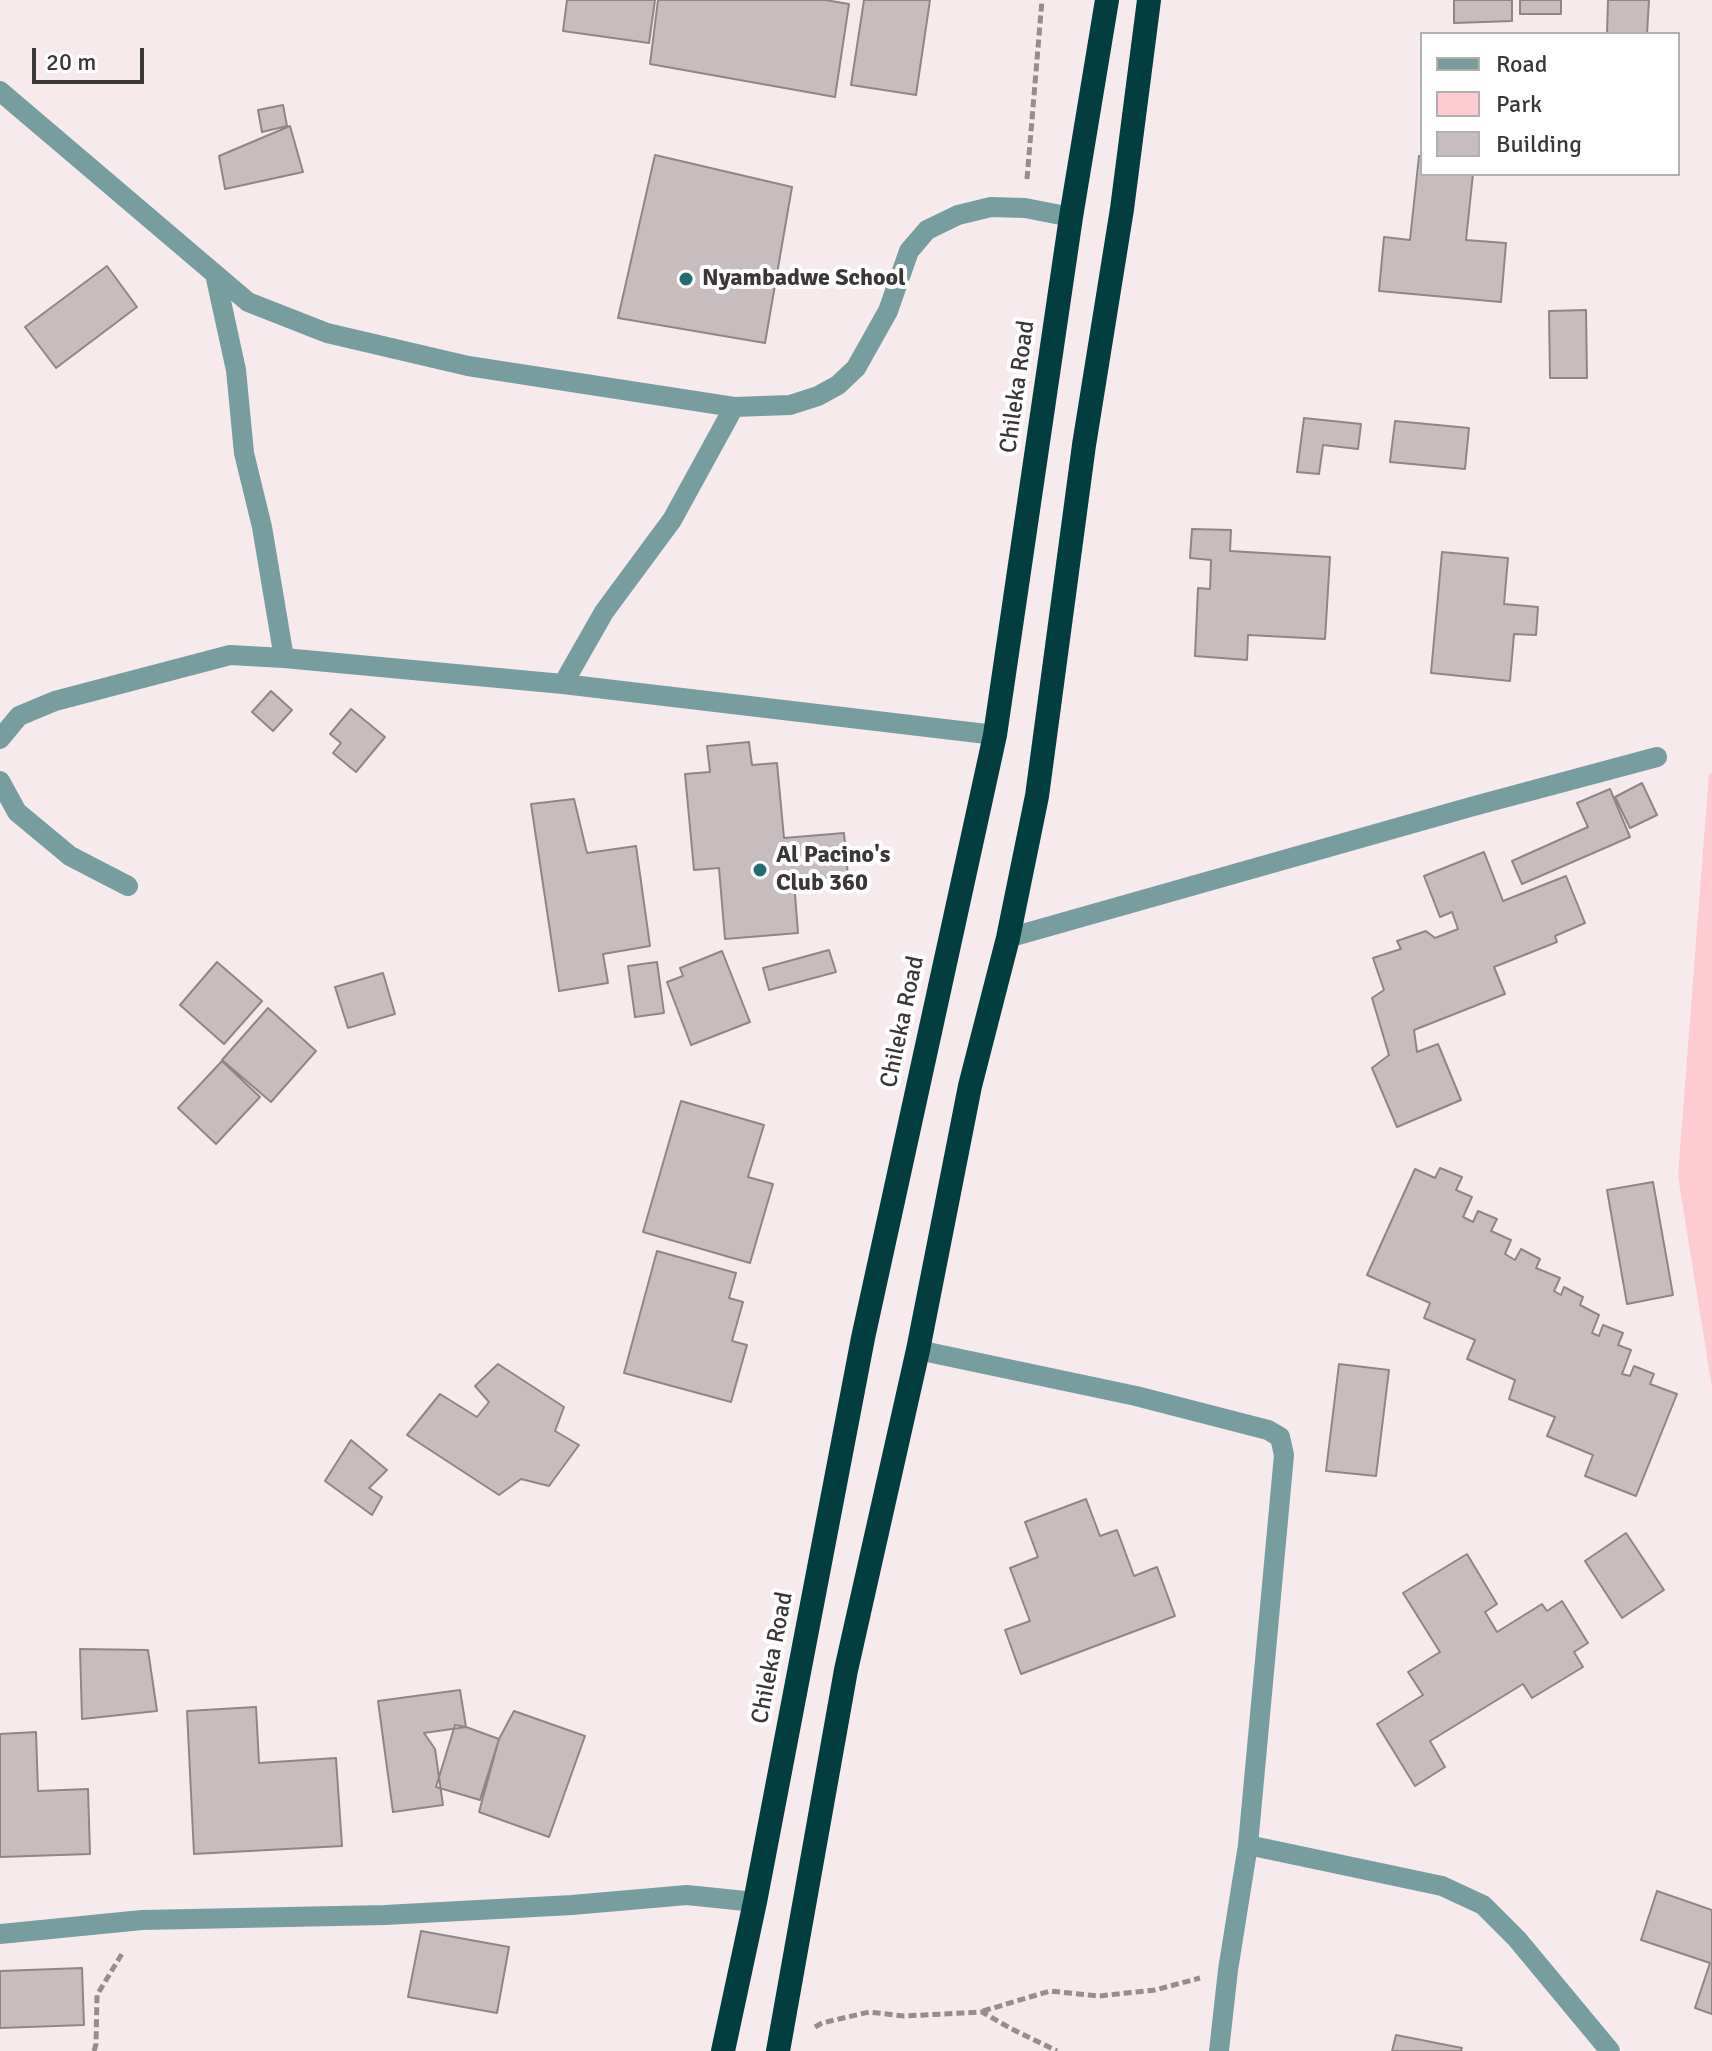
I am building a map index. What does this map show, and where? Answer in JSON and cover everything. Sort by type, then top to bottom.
[{"type":"highway","name":"Chileka Road","points":[[723,2051],[755,1902],[863,1338],[995,735],[1071,217],[1107,0]]},
{"type":"highway","points":[[778,2051],[846,1670],[918,1350],[970,1086],[1008,938],[1037,796],[1149,0]]},
{"type":"street","points":[[0,91],[248,302],[327,333],[468,366],[734,407],[790,405],[818,396],[838,385],[856,368],[888,311],[909,251],[927,230],[958,215],[991,207],[1025,208],[1071,217]]},
{"type":"street","points":[[215,274],[236,370],[244,453],[262,527],[284,658]]},
{"type":"street","points":[[563,684],[604,612],[672,520],[734,407]]},
{"type":"street","points":[[0,739],[19,716],[55,701],[230,655],[563,684],[995,735]]},
{"type":"street","points":[[1008,938],[1657,757]]},
{"type":"street","points":[[0,781],[17,812],[70,856],[128,886]]},
{"type":"street","points":[[918,1350],[1136,1396],[1268,1430],[1280,1437],[1284,1455],[1248,1845],[1219,2051]]},
{"type":"street","points":[[1248,1845],[1442,1886],[1483,1905],[1517,1939],[1610,2051]]},
{"type":"street","points":[[0,1934],[142,1920],[385,1915],[687,1895],[755,1902]]},
{"type":"path","points":[[1025,208],[1042,0]]},
{"type":"path","points":[[94,2051],[97,1995],[142,1920]]},
{"type":"path","points":[[811,2030],[822,2023],[869,2012],[904,2016],[982,2012],[1050,1991],[1099,1996],[1155,1990],[1228,1970]]},
{"type":"path","points":[[982,2012],[1057,2051]]},
{"type":"green space","points":[[1709,773],[1712,773],[1712,1388],[1678,1176]]},
{"type":"building","points":[[567,0],[655,0],[649,43],[563,31]]},
{"type":"building","points":[[658,0],[825,0],[849,4],[835,97],[650,64]]},
{"type":"building","points":[[864,0],[930,0],[916,95],[851,85]]},
{"type":"building","points":[[1454,0],[1512,0],[1512,21],[1454,23]]},
{"type":"building","points":[[1520,0],[1561,0],[1561,14],[1520,14]]},
{"type":"building","points":[[1608,0],[1649,0],[1647,32],[1607,32]]},
{"type":"building","points":[[283,105],[287,126],[262,132],[258,110]]},
{"type":"building","points":[[290,126],[303,172],[225,189],[219,156]]},
{"type":"building","points":[[655,155],[792,187],[765,343],[618,318]]},
{"type":"building","points":[[1419,156],[1420,176],[1473,176],[1466,240],[1506,243],[1501,302],[1379,291],[1384,237],[1410,240]]},
{"type":"building","points":[[107,266],[137,307],[56,368],[25,327]]},
{"type":"building","points":[[1586,310],[1587,378],[1550,378],[1549,311]]},
{"type":"building","points":[[1304,418],[1361,424],[1358,449],[1323,445],[1319,474],[1297,472]]},
{"type":"building","points":[[1395,421],[1469,428],[1465,469],[1390,462]]},
{"type":"building","points":[[1192,529],[1231,530],[1230,551],[1330,557],[1325,639],[1248,635],[1247,660],[1195,656],[1198,588],[1210,589],[1211,560],[1190,558]]},
{"type":"building","points":[[1442,552],[1508,558],[1504,604],[1538,607],[1536,635],[1514,634],[1510,681],[1431,673]]},
{"type":"building","points":[[271,691],[292,710],[273,731],[252,712]]},
{"type":"building","points":[[351,709],[385,737],[356,772],[333,753],[341,743],[330,734]]},
{"type":"building","points":[[749,742],[752,765],[777,763],[784,838],[844,833],[848,876],[794,881],[798,933],[725,939],[719,868],[694,870],[685,774],[710,772],[707,746]]},
{"type":"building","points":[[1642,783],[1657,815],[1630,828],[1615,797]]},
{"type":"building","points":[[1610,789],[1630,837],[1522,884],[1512,861],[1588,827],[1577,803]]},
{"type":"building","points":[[574,799],[587,853],[636,846],[650,946],[603,954],[608,983],[559,991],[531,804]]},
{"type":"building","points":[[1484,852],[1503,901],[1566,876],[1585,923],[1555,936],[1557,942],[1494,967],[1505,994],[1414,1030],[1417,1052],[1438,1044],[1461,1100],[1397,1127],[1372,1068],[1389,1055],[1372,998],[1384,990],[1373,958],[1401,949],[1397,941],[1426,931],[1435,938],[1458,929],[1452,912],[1440,917],[1424,876]]},
{"type":"building","points":[[829,950],[836,972],[769,990],[763,968]]},
{"type":"building","points":[[722,951],[750,1022],[691,1045],[667,982],[683,976],[680,968]]},
{"type":"building","points":[[217,962],[262,1001],[224,1044],[180,1005]]},
{"type":"building","points":[[657,962],[664,1013],[635,1017],[628,966]]},
{"type":"building","points":[[383,973],[395,1014],[348,1028],[335,987]]},
{"type":"building","points":[[268,1008],[316,1051],[271,1102],[222,1060]]},
{"type":"building","points":[[222,1061],[260,1097],[216,1144],[178,1108]]},
{"type":"building","points":[[681,1101],[764,1125],[748,1177],[773,1184],[750,1263],[643,1232]]},
{"type":"building","points":[[1440,1168],[1462,1177],[1456,1190],[1472,1197],[1463,1217],[1473,1222],[1478,1211],[1497,1219],[1491,1231],[1511,1240],[1505,1254],[1515,1260],[1521,1249],[1540,1259],[1536,1268],[1560,1278],[1554,1291],[1561,1295],[1564,1287],[1583,1297],[1580,1305],[1599,1315],[1592,1333],[1599,1336],[1603,1325],[1623,1333],[1618,1345],[1631,1350],[1622,1374],[1630,1376],[1634,1366],[1654,1374],[1650,1384],[1677,1394],[1636,1496],[1585,1476],[1593,1455],[1547,1436],[1555,1417],[1509,1399],[1515,1380],[1467,1359],[1475,1340],[1424,1318],[1430,1303],[1367,1275],[1415,1169],[1435,1178]]},
{"type":"building","points":[[1653,1182],[1673,1295],[1627,1304],[1607,1190]]},
{"type":"building","points":[[657,1251],[736,1273],[729,1298],[743,1302],[732,1341],[747,1345],[731,1402],[624,1373]]},
{"type":"building","points":[[498,1364],[564,1407],[555,1431],[579,1445],[549,1486],[521,1479],[499,1495],[407,1435],[440,1394],[477,1417],[489,1402],[475,1386]]},
{"type":"building","points":[[1339,1364],[1389,1370],[1376,1476],[1326,1471]]},
{"type":"building","points":[[351,1440],[387,1470],[369,1488],[382,1497],[372,1515],[325,1481]]},
{"type":"building","points":[[1086,1499],[1100,1536],[1117,1530],[1134,1576],[1157,1567],[1175,1616],[1021,1674],[1005,1630],[1030,1621],[1010,1568],[1038,1557],[1025,1522]]},
{"type":"building","points":[[1626,1533],[1664,1590],[1622,1618],[1585,1561]]},
{"type":"building","points":[[1467,1554],[1497,1604],[1485,1612],[1497,1632],[1542,1604],[1547,1611],[1562,1601],[1588,1643],[1574,1652],[1583,1667],[1532,1698],[1523,1684],[1430,1741],[1445,1767],[1415,1786],[1377,1724],[1423,1695],[1408,1672],[1440,1652],[1403,1593]]},
{"type":"building","points":[[80,1649],[148,1650],[157,1711],[82,1719]]},
{"type":"building","points":[[460,1690],[466,1727],[424,1733],[435,1749],[443,1805],[393,1812],[378,1701]]},
{"type":"building","points":[[256,1707],[259,1763],[336,1758],[342,1846],[194,1854],[187,1711]]},
{"type":"building","points":[[514,1711],[585,1736],[549,1837],[479,1812],[499,1739]]},
{"type":"building","points":[[455,1725],[499,1739],[480,1800],[436,1787]]},
{"type":"building","points":[[36,1732],[38,1791],[88,1789],[90,1854],[0,1857],[0,1734]]},
{"type":"building","points":[[1657,1891],[1712,1910],[1712,2014],[1695,2008],[1710,1963],[1641,1940]]},
{"type":"building","points":[[421,1931],[509,1947],[497,2013],[408,1997]]},
{"type":"building","points":[[82,1968],[84,2025],[0,2028],[0,1971]]},
{"type":"building","points":[[1396,2035],[1462,2048],[1461,2051],[1392,2051]]},
{"type":"place","name":"Nyambadwe School","points":[[686,279]]},
{"type":"place","name":"Al Pacino's Club 360","points":[[760,870]]}]
